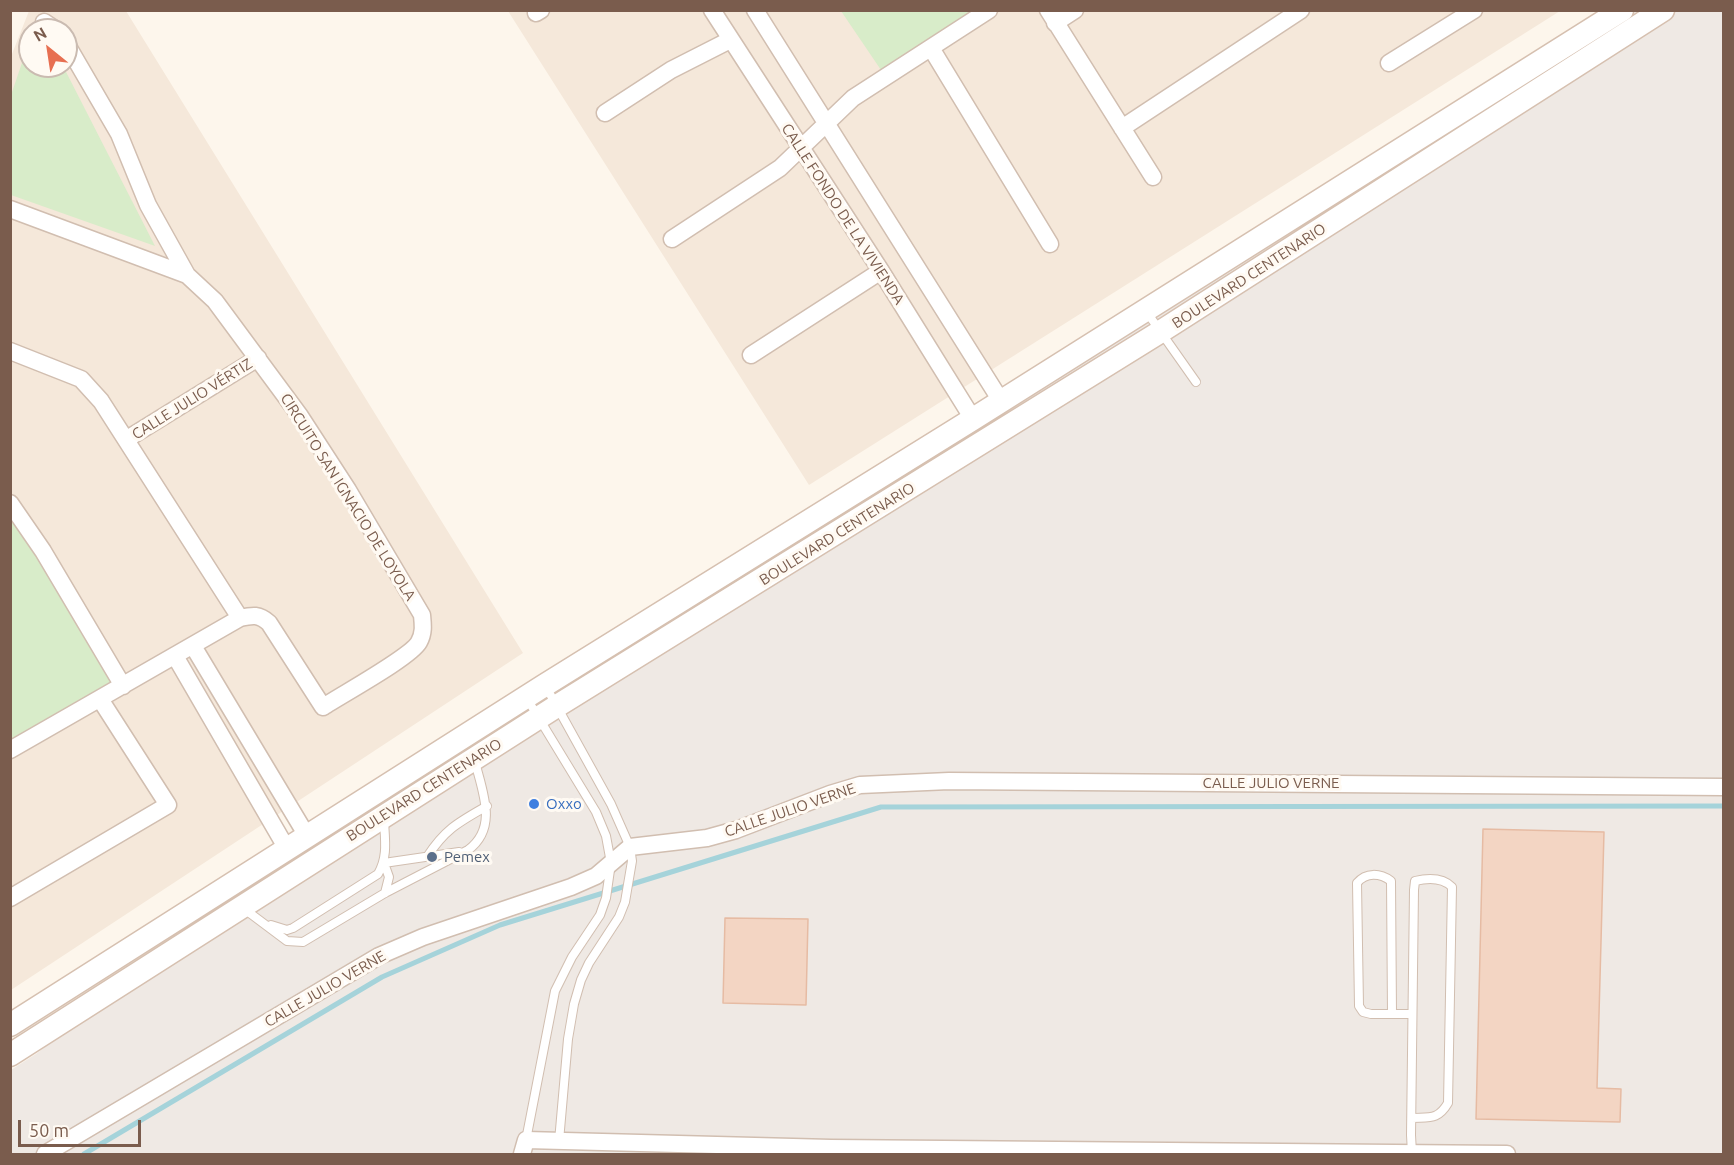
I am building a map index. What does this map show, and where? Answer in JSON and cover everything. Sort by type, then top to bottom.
[{"type":"main road","name":"BOULEVARD CENTENARIO","points":[[10,1025],[545,684],[973,419],[1622,10]]},
{"type":"main road","name":"BOULEVARD CENTENARIO","points":[[10,1055],[384,815],[1160,332],[1656,12]]},
{"type":"main road","points":[[1391,156],[1404,176]]},
{"type":"main road","points":[[909,489],[917,471],[994,421],[1000,413],[1001,401]]},
{"type":"main road","points":[[829,508],[843,530]]},
{"type":"main road","points":[[196,936],[253,889],[300,856],[305,848],[307,836]]},
{"type":"main road","points":[[42,1035],[50,1013],[55,1007],[96,977],[120,955]]},
{"type":"street","name":"CALLE FONDO DE LA VIVIENDA","points":[[712,10],[881,271],[973,419]]},
{"type":"street","points":[[756,10],[1001,401]]},
{"type":"street","points":[[672,239],[772,174],[853,98],[989,10]]},
{"type":"street","points":[[1075,10],[1052,17],[1153,177]]},
{"type":"street","points":[[1122,128],[1301,10]]},
{"type":"street","points":[[1389,63],[1474,10]]},
{"type":"street","points":[[605,113],[671,70],[730,40]]},
{"type":"street","points":[[931,48],[1050,244]]},
{"type":"street","points":[[78,64],[119,134],[148,205],[187,275]]},
{"type":"street","points":[[10,209],[187,275]]},
{"type":"street","points":[[751,355],[881,271]]},
{"type":"street","name":"CIRCUITO SAN IGNACIO DE LOYOLA","points":[[187,275],[215,302],[300,416],[348,490],[422,615],[424,629],[418,644],[406,655],[323,707],[269,623],[262,617],[254,615],[240,618]]},
{"type":"street","points":[[10,351],[81,379],[100,401],[127,439],[240,618],[10,750]]},
{"type":"street","name":"CALLE JULIO VÉRTIZ","points":[[127,439],[258,358]]},
{"type":"street","points":[[10,503],[43,551],[123,686]]},
{"type":"street","points":[[193,645],[307,836]]},
{"type":"street","points":[[175,656],[287,849]]},
{"type":"street","points":[[10,898],[168,805],[100,699]]},
{"type":"street","name":"CALLE JULIO VERNE","points":[[45,1155],[380,956],[423,937],[571,887],[611,871],[630,847],[707,838],[736,830],[860,785],[949,781],[1724,787]]},
{"type":"street","points":[[524,1147],[559,1141],[831,1151],[1507,1155]]},
{"type":"lane","points":[[1146,310],[1196,381]]},
{"type":"lane","points":[[524,1147],[555,992],[572,957],[600,915],[611,871],[606,836],[548,712],[545,684]]},
{"type":"lane","points":[[526,697],[548,712],[611,804],[630,847],[631,871],[625,902],[619,917],[589,963],[574,1004],[568,1040],[559,1141]]},
{"type":"lane","points":[[242,906],[287,941],[303,942],[385,893],[468,850],[477,844],[487,823],[487,806],[474,759]]},
{"type":"lane","points":[[427,857],[440,837],[487,806]]},
{"type":"lane","points":[[384,815],[384,863],[389,877],[385,893]]},
{"type":"lane","points":[[384,863],[468,850]]},
{"type":"lane","points":[[264,923],[287,930],[293,928],[378,874],[384,863]]},
{"type":"lane","points":[[1392,1014],[1391,881],[1384,876],[1369,875],[1362,877],[1357,883],[1359,1006],[1363,1012],[1371,1014],[1392,1014],[1412,1014]]},
{"type":"lane","points":[[1412,1118],[1435,1117],[1442,1113],[1448,1103],[1452,886],[1446,881],[1427,879],[1415,881],[1412,1014],[1412,1118],[1412,1153]]},
{"type":"shaded area","points":[[29,11],[126,11],[523,653],[11,990],[10,59],[18,39],[18,78],[78,78],[78,18],[26,18]]},
{"type":"shaded area","points":[[508,11],[1560,11],[809,485]]},
{"type":"shaded area","points":[[1635,11],[1723,11],[1723,1154],[11,1154],[11,1070],[36,1054],[286,862]]},
{"type":"green space","points":[[841,11],[974,11],[881,70]]},
{"type":"green space","points":[[18,74],[18,78],[69,78],[155,246],[11,195],[11,95]]},
{"type":"green space","points":[[10,510],[113,682],[11,740],[10,740]]},
{"type":"building","points":[[1483,829],[1604,832],[1597,1088],[1621,1089],[1620,1122],[1476,1119]]},
{"type":"building","points":[[725,918],[808,919],[806,1005],[723,1003]]},
{"type":"waterway","points":[[84,1154],[382,977],[500,925],[881,807],[1724,806]]},
{"type":"place","name":"Oxxo","points":[[534,804]]},
{"type":"place","name":"Pemex","points":[[432,857]]}]
